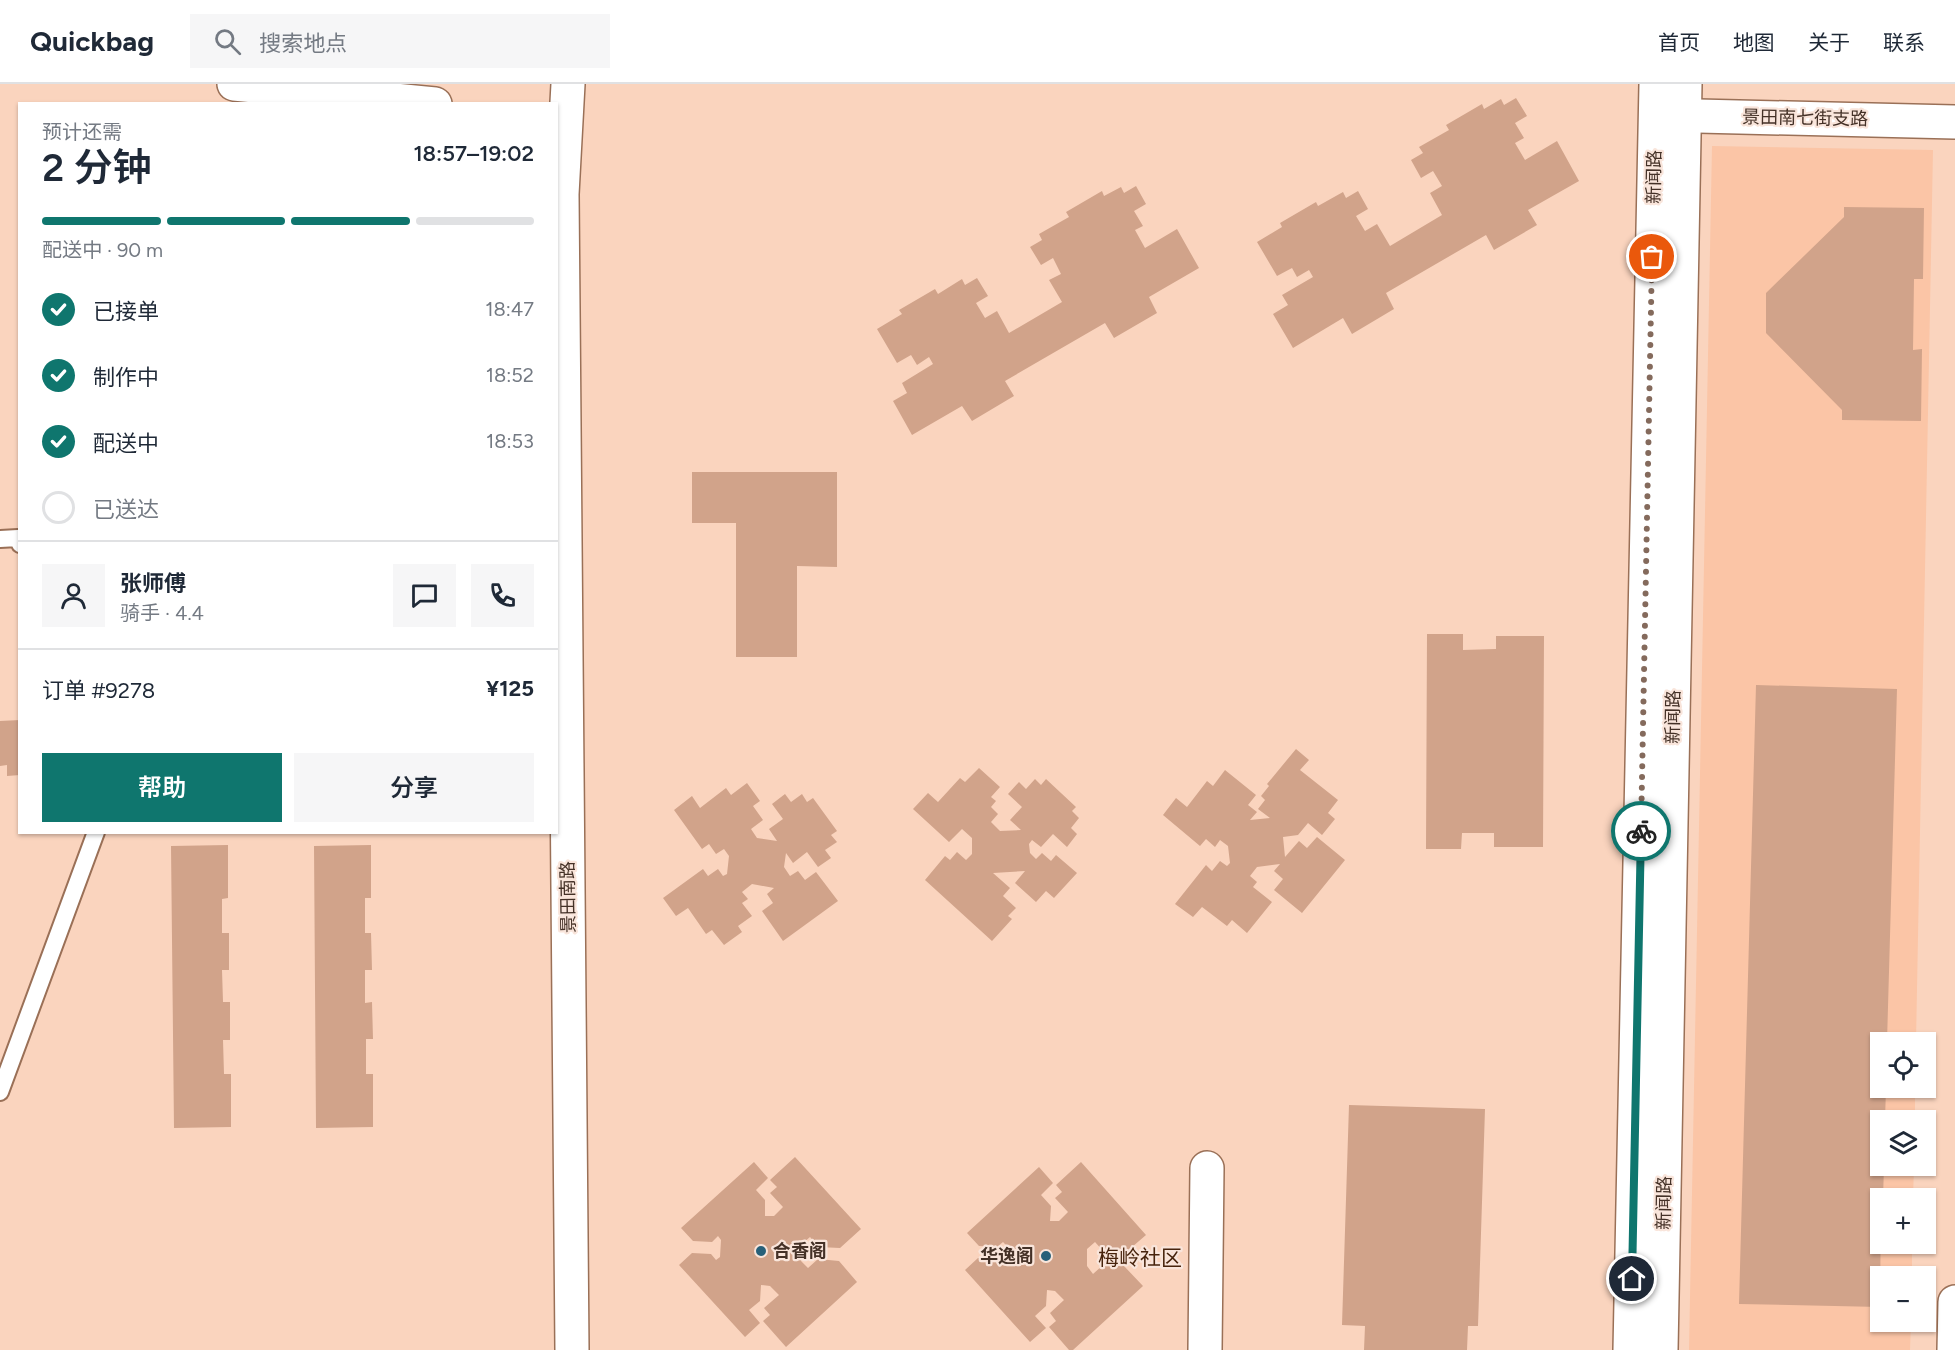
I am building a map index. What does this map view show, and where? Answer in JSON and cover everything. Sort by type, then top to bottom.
[{"type":"street","points":[[234,84],[415,102]]},
{"type":"street","name":"景田南路","points":[[568,84],[561,116],[572,1350]]},
{"type":"street","name":"景田南七街支路","points":[[1670,100],[1955,122]]},
{"type":"street","name":"新闻路","points":[[1630,1350],[1670,100]]},
{"type":"street","name":"新闻路","points":[[1661,1350],[1670,100]]},
{"type":"street","points":[[1205,1350],[1207,1168]]},
{"type":"street","points":[[1954,1350],[1955,1302]]},
{"type":"lane","points":[[0,539],[18,537]]},
{"type":"lane","points":[[0,1092],[95,834]]},
{"type":"shaded area","points":[[1712,146],[1933,150],[1916,1032],[1870,1032],[1870,1098],[1915,1098],[1915,1110],[1870,1110],[1870,1176],[1914,1176],[1913,1188],[1870,1188],[1870,1254],[1912,1254],[1912,1266],[1870,1266],[1870,1332],[1911,1332],[1910,1350],[1689,1350]]},
{"type":"building","points":[[1516,98],[1527,116],[1515,123],[1524,138],[1515,143],[1525,160],[1557,141],[1579,181],[1528,210],[1537,225],[1494,250],[1486,235],[1386,293],[1394,309],[1352,334],[1343,318],[1293,348],[1273,314],[1288,305],[1282,295],[1313,277],[1309,270],[1297,277],[1292,268],[1277,276],[1257,242],[1282,227],[1280,223],[1316,202],[1318,206],[1343,192],[1346,198],[1358,191],[1368,209],[1356,216],[1365,231],[1377,224],[1390,246],[1442,215],[1430,193],[1442,186],[1433,171],[1421,178],[1411,160],[1423,153],[1419,147],[1449,130],[1446,125],[1482,104],[1484,109],[1501,99],[1504,105]]},
{"type":"building","points":[[1136,186],[1146,204],[1134,211],[1143,226],[1135,230],[1145,248],[1177,229],[1199,268],[1149,297],[1157,313],[1114,338],[1105,323],[1005,381],[1014,396],[972,421],[962,406],[912,435],[893,401],[907,393],[902,383],[933,364],[929,357],[917,365],[911,355],[897,363],[877,329],[902,314],[899,310],[935,289],[938,294],[962,279],[965,285],[977,278],[988,296],[976,303],[985,318],[997,311],[1009,333],[1062,302],[1049,280],[1061,274],[1053,258],[1041,265],[1030,247],[1042,240],[1039,234],[1069,217],[1066,212],[1102,191],[1104,196],[1121,187],[1124,193]]},
{"type":"building","points":[[1844,207],[1924,208],[1923,279],[1914,279],[1913,350],[1922,349],[1921,421],[1842,420],[1842,410],[1766,333],[1766,293],[1844,217]]},
{"type":"building","points":[[692,472],[837,472],[837,567],[797,566],[797,657],[736,657],[736,523],[692,523]]},
{"type":"building","points":[[1427,634],[1463,634],[1463,650],[1496,649],[1496,636],[1544,636],[1543,847],[1494,847],[1494,833],[1462,833],[1461,849],[1426,849]]},
{"type":"building","points":[[1756,685],[1897,689],[1887,1032],[1870,1032],[1870,1098],[1886,1098],[1885,1110],[1870,1110],[1870,1176],[1884,1176],[1883,1188],[1870,1188],[1870,1254],[1880,1254],[1880,1266],[1870,1266],[1870,1307],[1739,1304]]},
{"type":"building","points":[[18,720],[18,775],[7,776],[7,765],[0,766],[0,721]]},
{"type":"building","points":[[1296,749],[1309,760],[1300,770],[1338,800],[1328,813],[1335,819],[1322,835],[1308,823],[1298,835],[1283,837],[1285,857],[1299,841],[1307,848],[1317,837],[1345,860],[1302,913],[1274,890],[1283,879],[1274,871],[1280,864],[1257,867],[1250,876],[1257,882],[1253,887],[1272,902],[1247,933],[1232,920],[1227,926],[1202,907],[1193,917],[1175,904],[1206,865],[1212,871],[1220,861],[1227,866],[1230,863],[1228,846],[1220,840],[1215,847],[1206,839],[1200,846],[1163,815],[1176,798],[1187,807],[1207,781],[1213,786],[1225,770],[1256,795],[1248,805],[1257,812],[1250,820],[1270,818],[1258,809],[1265,800],[1261,796],[1269,786],[1267,784]]},
{"type":"building","points":[[979,768],[1000,787],[991,797],[996,801],[991,807],[998,814],[991,822],[1000,831],[1021,830],[1010,820],[1022,807],[1008,794],[1019,782],[1026,789],[1035,779],[1041,785],[1046,779],[1076,807],[1072,811],[1079,818],[1071,828],[1077,834],[1067,847],[1053,834],[1041,847],[1032,840],[1029,844],[1030,853],[1036,859],[1042,853],[1051,861],[1056,855],[1077,873],[1054,898],[1046,891],[1036,902],[1015,883],[1025,871],[993,873],[1010,888],[1003,896],[1016,908],[1008,916],[1012,919],[992,941],[925,880],[945,856],[950,860],[957,852],[966,860],[972,854],[972,838],[962,829],[949,842],[913,809],[928,793],[938,802],[960,778],[965,782]]},
{"type":"building","points":[[747,783],[760,801],[753,806],[763,820],[751,829],[757,838],[777,841],[769,829],[783,819],[772,804],[785,794],[791,802],[802,794],[807,802],[813,798],[837,831],[831,835],[837,842],[825,850],[831,858],[818,867],[807,852],[793,863],[786,853],[784,867],[790,876],[798,871],[805,880],[816,872],[838,901],[783,941],[762,911],[773,903],[767,894],[774,888],[752,884],[742,892],[748,899],[742,903],[752,916],[738,926],[742,932],[724,945],[712,930],[706,934],[688,908],[676,916],[663,898],[703,869],[708,876],[718,869],[723,876],[727,874],[729,856],[724,849],[716,854],[709,844],[702,849],[674,810],[692,796],[700,808],[726,788],[731,795]]},
{"type":"building","points":[[228,845],[228,898],[222,899],[222,933],[229,933],[229,970],[222,970],[223,1002],[230,1002],[230,1040],[223,1040],[224,1074],[231,1074],[231,1127],[174,1128],[171,846]]},
{"type":"building","points":[[371,845],[371,898],[365,898],[365,933],[371,933],[372,970],[365,970],[365,1003],[372,1002],[373,1039],[366,1039],[366,1074],[373,1074],[373,1127],[316,1128],[314,846]]},
{"type":"building","points":[[1349,1105],[1485,1109],[1478,1326],[1468,1326],[1467,1350],[1364,1350],[1365,1326],[1342,1325]]},
{"type":"building","name":"合香阁","points":[[795,1157],[861,1229],[840,1248],[819,1247],[810,1237],[802,1244],[801,1261],[808,1268],[818,1259],[839,1261],[857,1282],[786,1347],[763,1321],[770,1315],[764,1308],[779,1295],[770,1286],[761,1285],[760,1301],[749,1310],[760,1323],[745,1337],[679,1265],[692,1253],[711,1254],[716,1260],[720,1257],[721,1240],[718,1236],[712,1242],[693,1241],[681,1228],[754,1162],[768,1178],[756,1190],[765,1200],[765,1216],[774,1216],[783,1207],[770,1193],[777,1187],[770,1180]]},
{"type":"building","name":"华逸阁","points":[[1081,1162],[1146,1235],[1125,1253],[1104,1252],[1095,1242],[1087,1249],[1087,1266],[1093,1274],[1103,1265],[1124,1266],[1143,1286],[1073,1350],[1069,1350],[1049,1327],[1056,1321],[1050,1313],[1064,1300],[1055,1291],[1047,1290],[1046,1306],[1035,1316],[1046,1328],[1030,1342],[965,1270],[978,1258],[996,1259],[1002,1265],[1006,1262],[1006,1245],[1003,1242],[997,1247],[979,1246],[967,1233],[1039,1167],[1053,1183],[1041,1195],[1051,1206],[1050,1221],[1059,1221],[1068,1212],[1055,1198],[1062,1192],[1056,1185]]},
{"type":"way so far","points":[[1641,831],[1652,257]]},
{"type":"place","name":"合香阁","points":[[761,1251]]},
{"type":"place","name":"华逸阁","points":[[1046,1256]]},
{"type":"district","name":"梅岭社区","points":[[1140,1258]]},
{"type":"route","points":[[1632,1279],[1641,831]]}]
